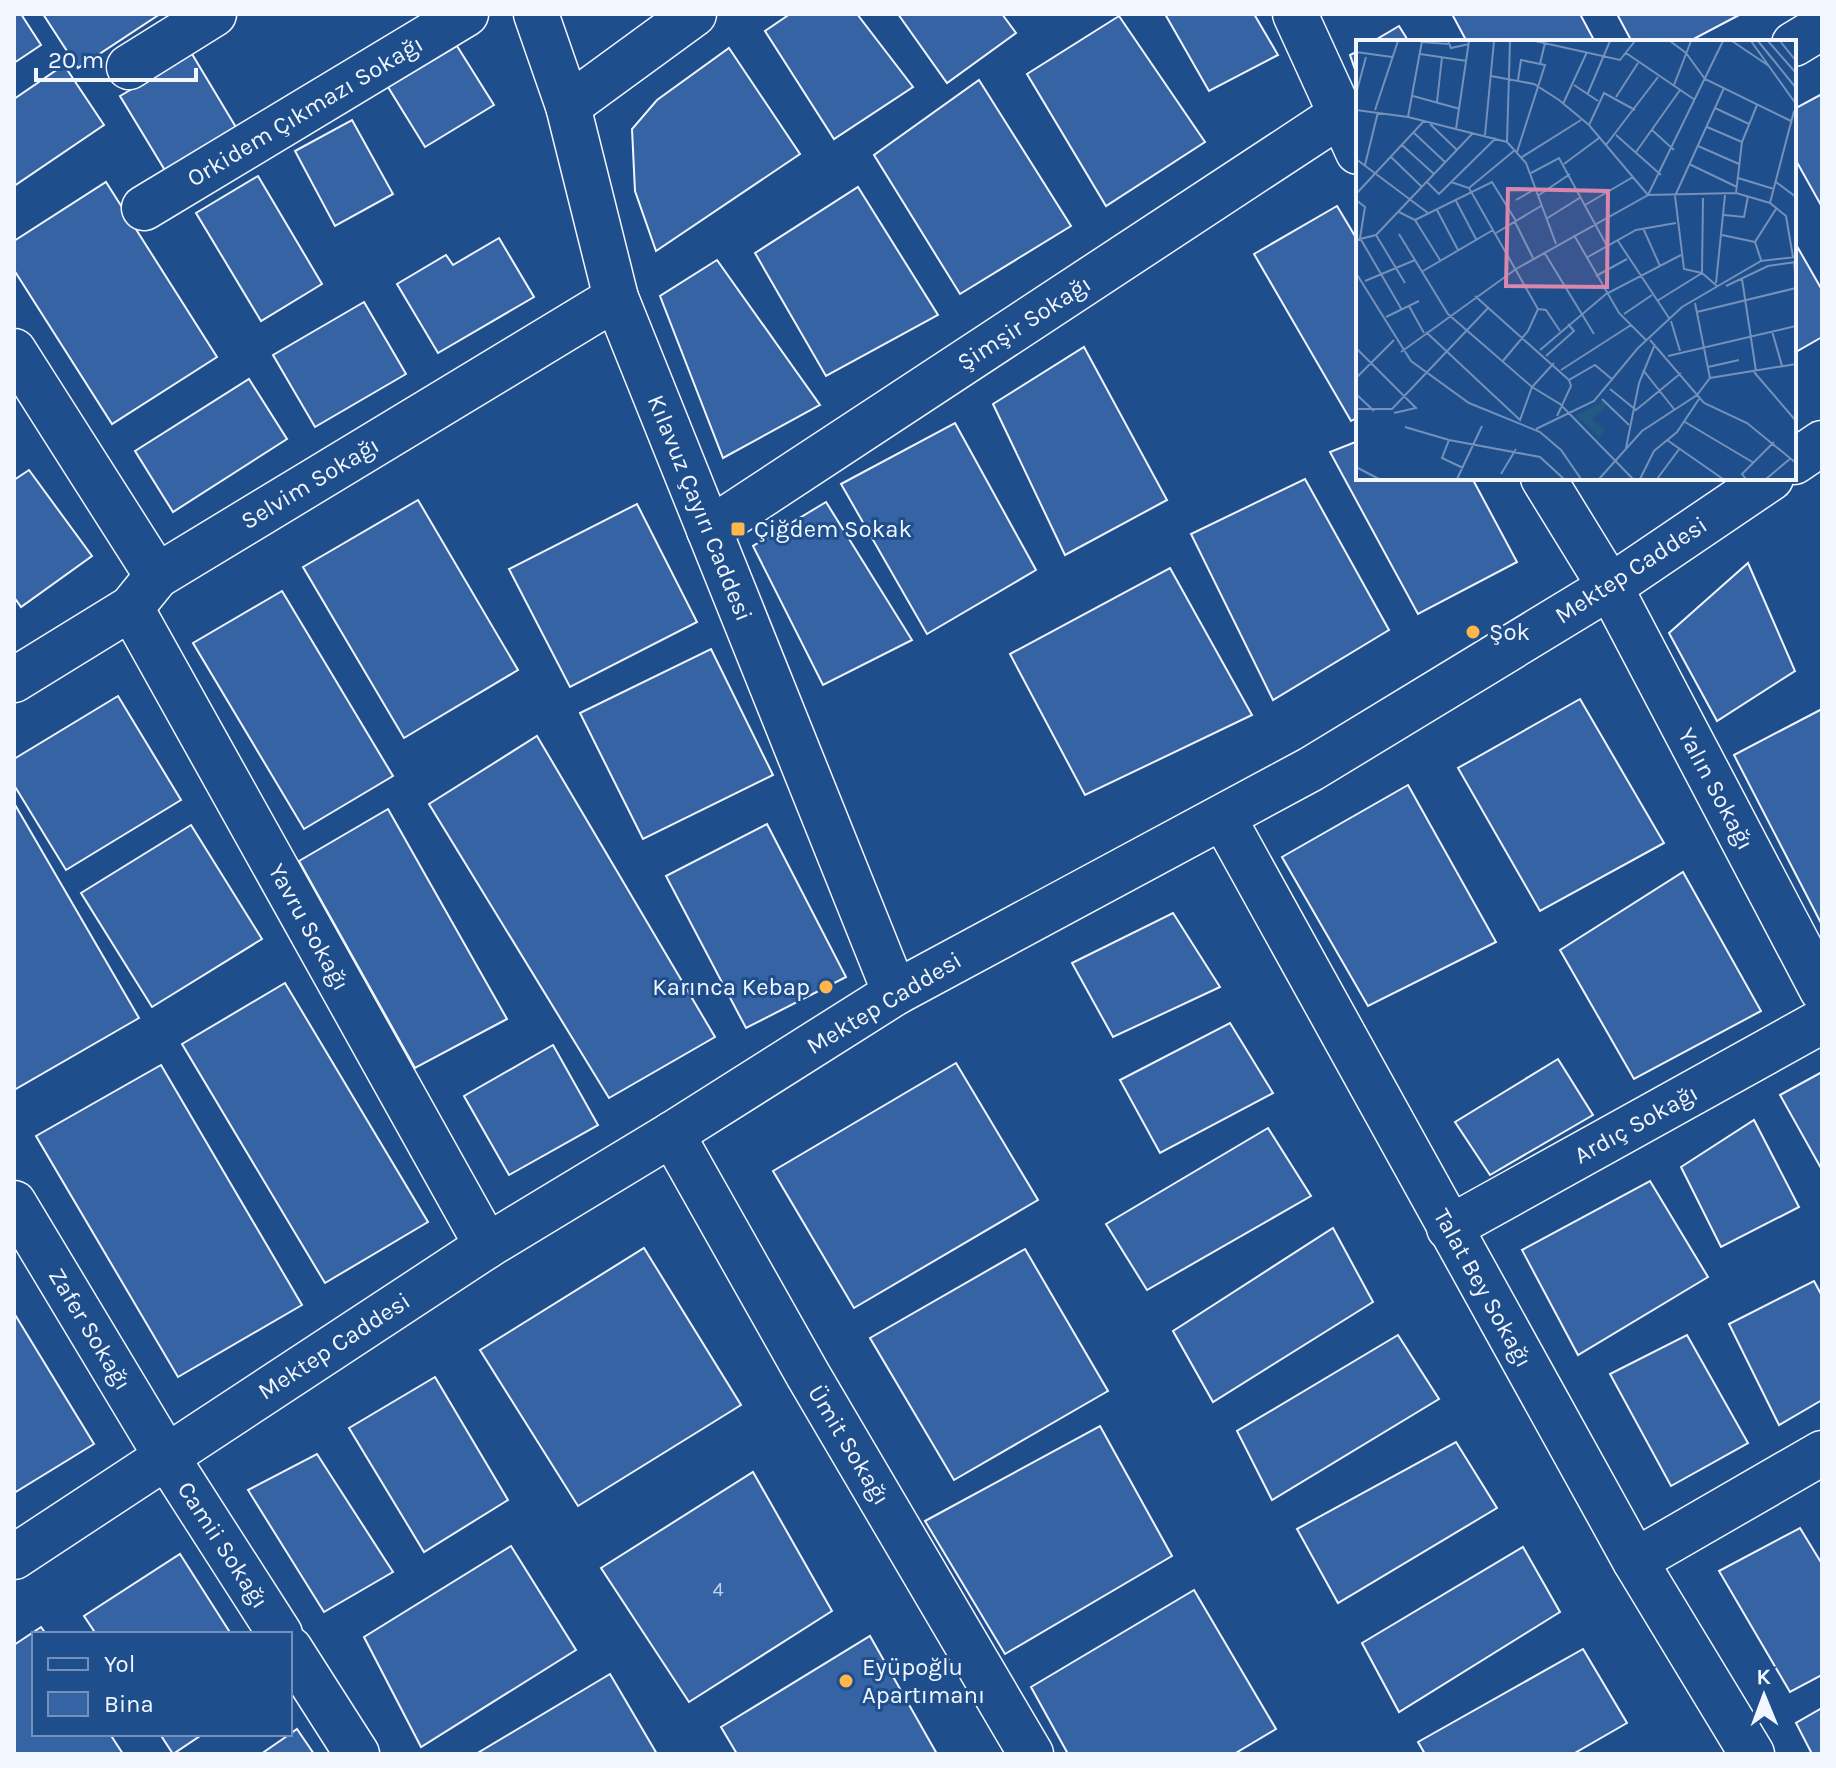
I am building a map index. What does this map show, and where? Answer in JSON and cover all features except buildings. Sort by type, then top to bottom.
[{"type":"street","points":[[129,67],[214,14]]},
{"type":"street","name":"Orkidem Çıkmazı Sokağı","points":[[144,208],[466,14]]},
{"type":"street","name":"Kılavuz Çayırı Caddesi","points":[[536,14],[568,106],[616,298],[895,993]]},
{"type":"street","points":[[568,106],[694,14]]},
{"type":"street","points":[[1295,14],[1349,134]]},
{"type":"street","points":[[1796,43],[1822,27]]},
{"type":"street","name":"Şimşir Sokağı","points":[[709,530],[1349,134]]},
{"type":"street","name":"Selvim Sokağı","points":[[14,680],[144,592],[616,298]]},
{"type":"street","name":"Yavru Sokağı","points":[[14,351],[487,1246]]},
{"type":"street","points":[[1796,461],[1822,443]]},
{"type":"street","name":"Yalın Sokağı","points":[[1544,480],[1610,587],[1822,990]]},
{"type":"street","name":"Mektep Caddesi","points":[[14,1557],[487,1246],[895,993],[1311,769],[1610,587],[1768,480]]},
{"type":"street","name":"Talat Bey Sokağı","points":[[1223,817],[1635,1561],[1752,1754]]},
{"type":"street","name":"Ardıç Sokağı","points":[[1449,1228],[1822,1021]]},
{"type":"street","name":"Ümit Sokağı","points":[[672,1134],[808,1375],[1031,1754]]},
{"type":"street","name":"Zafer Sokağı","points":[[14,1203],[166,1456]]},
{"type":"street","points":[[1635,1561],[1822,1453]]},
{"type":"street","name":"Camii Sokağı","points":[[166,1456],[279,1632]]},
{"type":"street","points":[[292,1652],[357,1754]]},
{"type":"place","name":"Çiğdem Sokak","points":[[738,529]]},
{"type":"place","name":"Şok","points":[[1473,632]]},
{"type":"place","name":"Karınca Kebap","points":[[826,987]]},
{"type":"place","name":"Eyüpoğlu Apartımanı","points":[[846,1681]]}]
